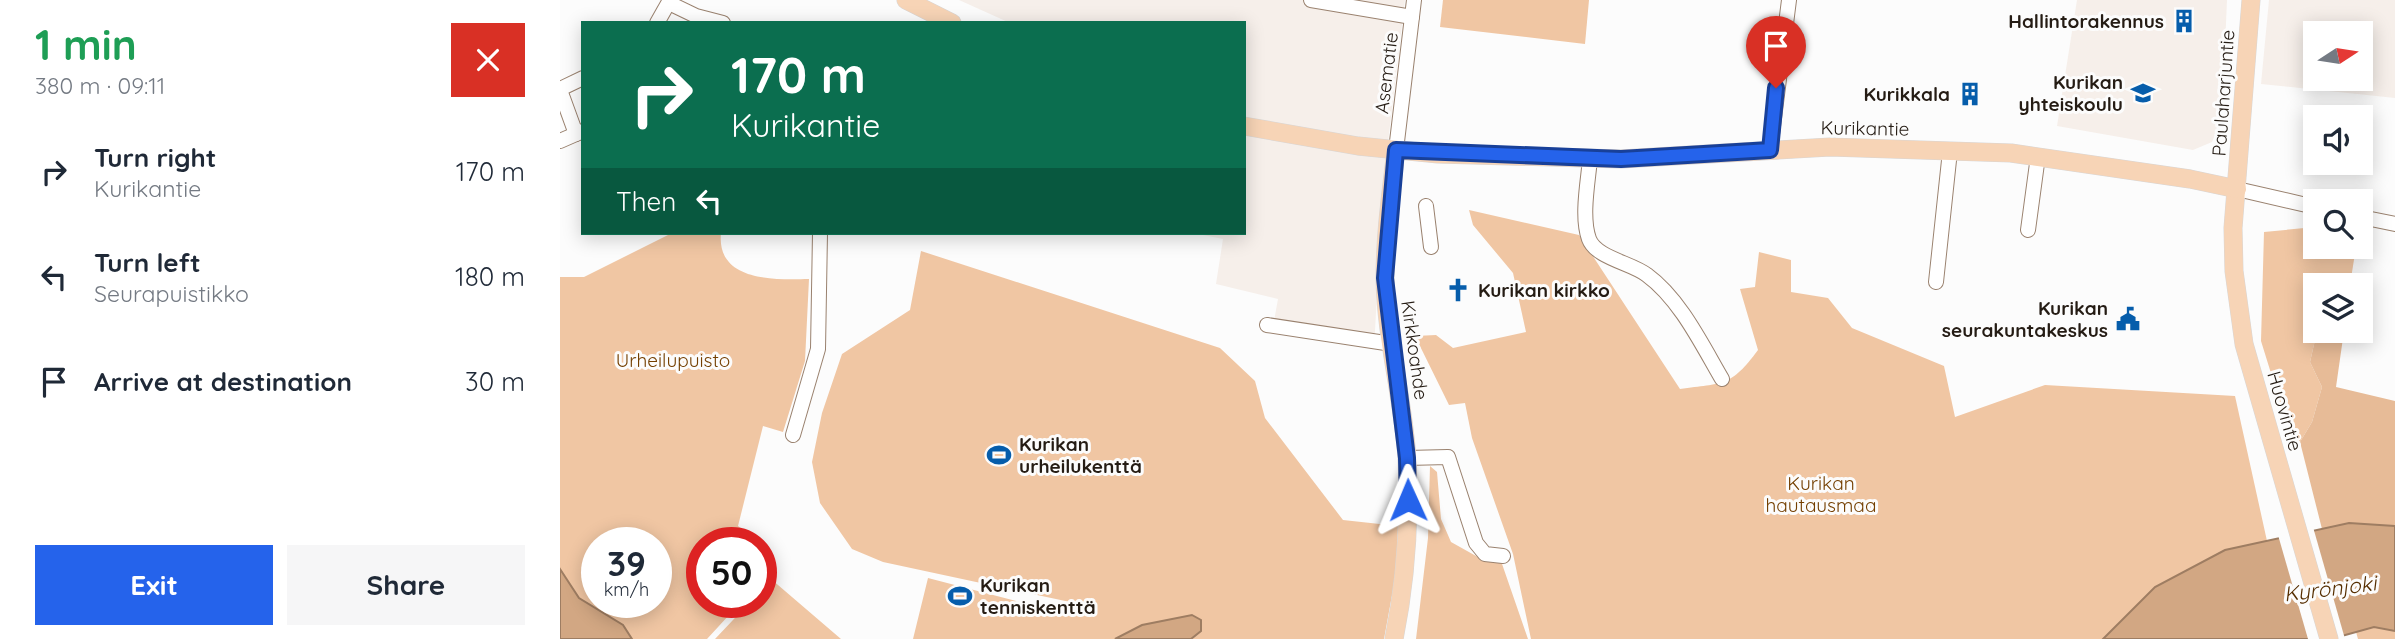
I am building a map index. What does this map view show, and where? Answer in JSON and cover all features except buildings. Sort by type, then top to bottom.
[{"type":"main road","points":[[906,0],[948,21]]},
{"type":"main road","name":"Paulaharjuntie","points":[[2236,189],[2251,0]]},
{"type":"main road","name":"Kurikantie","points":[[1246,126],[1396,150],[1590,159],[1830,147],[2038,156],[2236,189]]},
{"type":"main road","name":"Kirkkoahde","points":[[1394,639],[1405,567],[1407,458],[1385,278],[1396,150]]},
{"type":"main road","name":"Huovintie","points":[[2236,189],[2234,271],[2244,344],[2329,639]]},
{"type":"street","points":[[1311,0],[1412,17]]},
{"type":"street","name":"Asematie","points":[[1396,150],[1414,0]]},
{"type":"street","points":[[1770,150],[1789,0]]},
{"type":"street","points":[[658,21],[670,1],[696,16],[715,21]]},
{"type":"street","points":[[560,141],[580,132],[560,90],[581,79]]},
{"type":"street","points":[[1936,282],[1950,151]]},
{"type":"street","points":[[2028,230],[2038,156]]},
{"type":"street","points":[[1590,159],[1589,239],[1596,249],[1629,264],[1657,285],[1698,339],[1722,379]]},
{"type":"street","name":"Kurikantie","points":[[2236,189],[2303,204]]},
{"type":"street","points":[[1426,206],[1431,247]]},
{"type":"street","points":[[2373,219],[2395,224]]},
{"type":"street","points":[[793,435],[818,349],[820,235]]},
{"type":"street","points":[[1267,324],[1392,344]]},
{"type":"street","points":[[1407,458],[1448,457],[1476,543],[1485,554],[1503,556]]},
{"type":"shaded area","points":[[959,0],[1405,0],[1383,184],[1374,349],[1272,332],[1278,299],[1216,284],[1223,239],[1203,235],[1246,235],[1246,21],[1006,21]]},
{"type":"shaded area","name":"Kurikan yhteiskoulu","points":[[2077,0],[2227,0],[2222,118],[2212,142],[2193,150],[2057,126]]},
{"type":"shaded area","points":[[2269,0],[2395,0],[2395,98],[2328,91],[2373,91],[2373,21],[2303,21],[2303,88],[2261,84]]},
{"type":"shaded area","points":[[2314,343],[2342,343],[2336,387],[2395,401],[2395,526],[2349,523],[2322,529],[2300,442],[2312,422],[2322,387],[2310,362]]},
{"type":"green space","points":[[1443,0],[1589,0],[1585,44],[1440,27]]},
{"type":"green space","name":"Kurikan hautausmaa","points":[[1469,210],[1579,235],[1680,389],[1716,384],[1733,377],[1758,350],[1740,289],[1755,287],[1759,252],[1791,260],[1791,292],[1828,298],[1852,328],[1944,366],[1955,417],[2045,385],[2235,396],[2267,541],[2225,550],[2155,587],[2103,639],[1531,639],[1513,554],[1472,438],[1465,403],[1449,405],[1415,336],[1436,335],[1453,348],[1526,332],[1513,273],[1473,225]]},
{"type":"green space","points":[[2303,228],[2303,259],[2354,259],[2352,273],[2303,273],[2303,343],[2314,343],[2310,362],[2322,387],[2312,422],[2300,442],[2288,428],[2261,341],[2264,232]]},
{"type":"green space","name":"Urheilupuisto","points":[[668,235],[721,235],[722,249],[728,261],[738,269],[765,278],[809,279],[805,361],[783,432],[763,426],[739,527],[686,527],[686,618],[726,618],[707,639],[632,639],[623,625],[611,618],[672,618],[672,527],[581,527],[581,600],[560,569],[560,277],[584,277]]},
{"type":"green space","points":[[921,251],[1220,348],[1255,381],[1265,418],[1343,520],[1398,526],[1397,568],[1384,639],[913,639],[928,578],[1066,614],[1070,602],[883,562],[852,549],[820,503],[812,462],[822,413],[842,354],[910,310]]},
{"type":"green space","points":[[1430,466],[1437,472],[1441,519],[1451,542],[1485,561],[1501,561],[1528,639],[1416,639],[1428,538]]},
{"type":"green space","points":[[777,584],[841,639],[715,639],[735,618],[777,618]]},
{"type":"green space","points":[[2374,627],[2395,631],[2395,639],[2358,639],[2356,632]]},
{"type":"water","name":"Kyrönjoki","points":[[2349,523],[2395,526],[2395,631],[2374,627],[2331,639],[2103,639],[2155,587],[2225,550]]},
{"type":"water","points":[[560,569],[581,599],[581,618],[612,618],[623,625],[632,639],[560,639]]},
{"type":"water","points":[[1192,615],[1201,620],[1201,631],[1191,639],[1115,639],[1142,625]]},
{"type":"pier","points":[[2313,527],[2345,639],[2308,639],[2278,535]]},
{"type":"place","name":"Hallintorakennus","points":[[2184,21]]},
{"type":"place","name":"Kurikan yhteiskoulu","points":[[2143,93]]},
{"type":"place","name":"Kurikkala","points":[[1970,94]]},
{"type":"place","name":"Kurikan kirkko","points":[[1458,290]]},
{"type":"place","name":"Kurikan seurakuntakeskus","points":[[2128,319]]},
{"type":"place","name":"Kurikan urheilukenttä","points":[[999,455]]},
{"type":"place","name":"Kurikan tenniskenttä","points":[[960,596]]},
{"type":"route","points":[[1408,500],[1407,458],[1387,312],[1385,278],[1396,150],[1438,154],[1621,159],[1770,150],[1776,88]]}]
